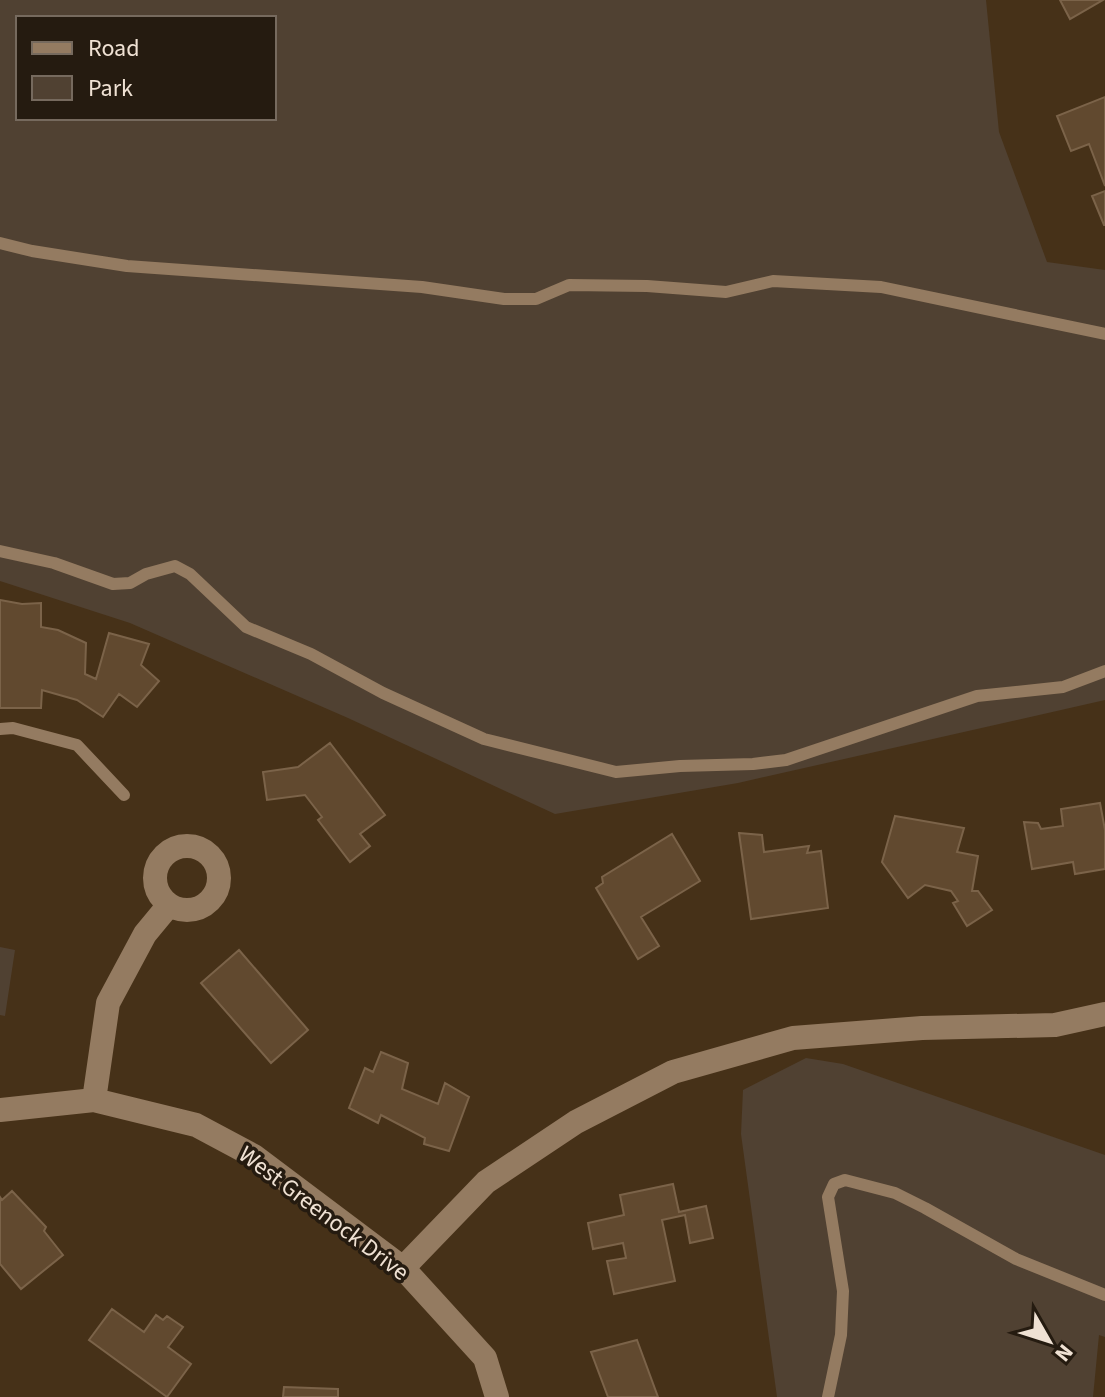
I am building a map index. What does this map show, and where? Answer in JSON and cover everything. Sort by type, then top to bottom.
[{"type":"street","points":[[94,1100],[108,1003],[145,934],[169,905]]},
{"type":"street","points":[[403,1268],[486,1182],[576,1122],[673,1072],[793,1038],[922,1028],[1055,1025],[1105,1014]]},
{"type":"street","name":"West Greenock Drive","points":[[0,1110],[94,1100],[196,1125],[254,1156],[403,1268],[485,1358],[497,1397]]},
{"type":"lane","points":[[0,243],[127,266],[422,287],[504,299],[536,299],[569,285],[647,286],[726,292],[773,281],[881,287],[1105,334]]},
{"type":"lane","points":[[0,551],[54,563],[113,584],[130,583],[146,574],[175,566],[190,574],[246,627],[311,654],[383,693],[484,739],[616,772],[786,760],[977,696],[1063,687],[1105,671]]},
{"type":"lane","points":[[0,729],[13,728],[77,745],[124,795]]},
{"type":"lane","points":[[828,1397],[841,1335],[843,1291],[828,1197],[834,1184],[845,1180],[895,1193],[1016,1259],[1105,1295]]},
{"type":"green space","points":[[0,0],[986,0],[999,132],[1047,262],[1105,270],[1105,700],[738,783],[555,814],[348,718],[130,623],[0,581]]},
{"type":"green space","points":[[0,947],[15,950],[5,1016],[0,1015]]},
{"type":"green space","points":[[806,1058],[843,1064],[1105,1155],[1105,1337],[1099,1335],[1093,1397],[777,1397],[741,1134],[743,1090]]},
{"type":"building","points":[[1060,0],[1103,0],[1070,19]]},
{"type":"building","points":[[1105,97],[1105,186],[1089,144],[1071,151],[1057,116]]},
{"type":"building","points":[[1105,191],[1105,225],[1104,225],[1092,196]]},
{"type":"building","points":[[0,600],[41,603],[41,627],[58,630],[86,643],[85,674],[96,679],[109,633],[149,644],[141,665],[159,681],[137,707],[119,694],[103,717],[77,700],[42,690],[41,708],[0,708]]},
{"type":"building","points":[[330,743],[385,815],[360,834],[370,846],[350,862],[318,820],[322,817],[305,795],[267,800],[263,772],[298,767]]},
{"type":"building","points":[[1100,803],[1105,830],[1105,869],[1075,874],[1073,862],[1032,869],[1024,822],[1038,823],[1041,829],[1063,826],[1061,809]]},
{"type":"building","points":[[895,816],[964,828],[957,852],[978,856],[972,891],[978,891],[992,910],[967,926],[953,903],[958,901],[951,891],[925,885],[908,898],[882,862]]},
{"type":"building","points":[[739,833],[762,835],[764,852],[809,846],[807,853],[821,851],[828,908],[751,919]]},
{"type":"building","points":[[672,834],[700,881],[641,917],[659,946],[638,959],[596,888],[603,883],[602,877]]},
{"type":"building","points":[[239,950],[308,1030],[271,1063],[201,983]]},
{"type":"building","points":[[381,1052],[408,1063],[402,1089],[438,1104],[445,1083],[469,1097],[449,1151],[424,1144],[425,1138],[381,1115],[378,1123],[349,1108],[365,1068],[373,1072]]},
{"type":"building","points":[[673,1184],[679,1212],[706,1206],[713,1238],[690,1243],[685,1215],[662,1220],[675,1281],[614,1294],[607,1261],[626,1258],[623,1243],[593,1249],[588,1223],[624,1215],[620,1195]]},
{"type":"building","points":[[12,1191],[46,1227],[44,1231],[63,1255],[21,1289],[0,1264],[0,1197],[2,1200]]},
{"type":"building","points":[[112,1309],[144,1332],[156,1315],[163,1320],[167,1316],[183,1327],[168,1347],[191,1364],[167,1397],[89,1340]]},
{"type":"building","points":[[637,1340],[658,1397],[608,1397],[591,1352]]},
{"type":"building","points":[[284,1387],[338,1389],[338,1397],[283,1397]]}]
